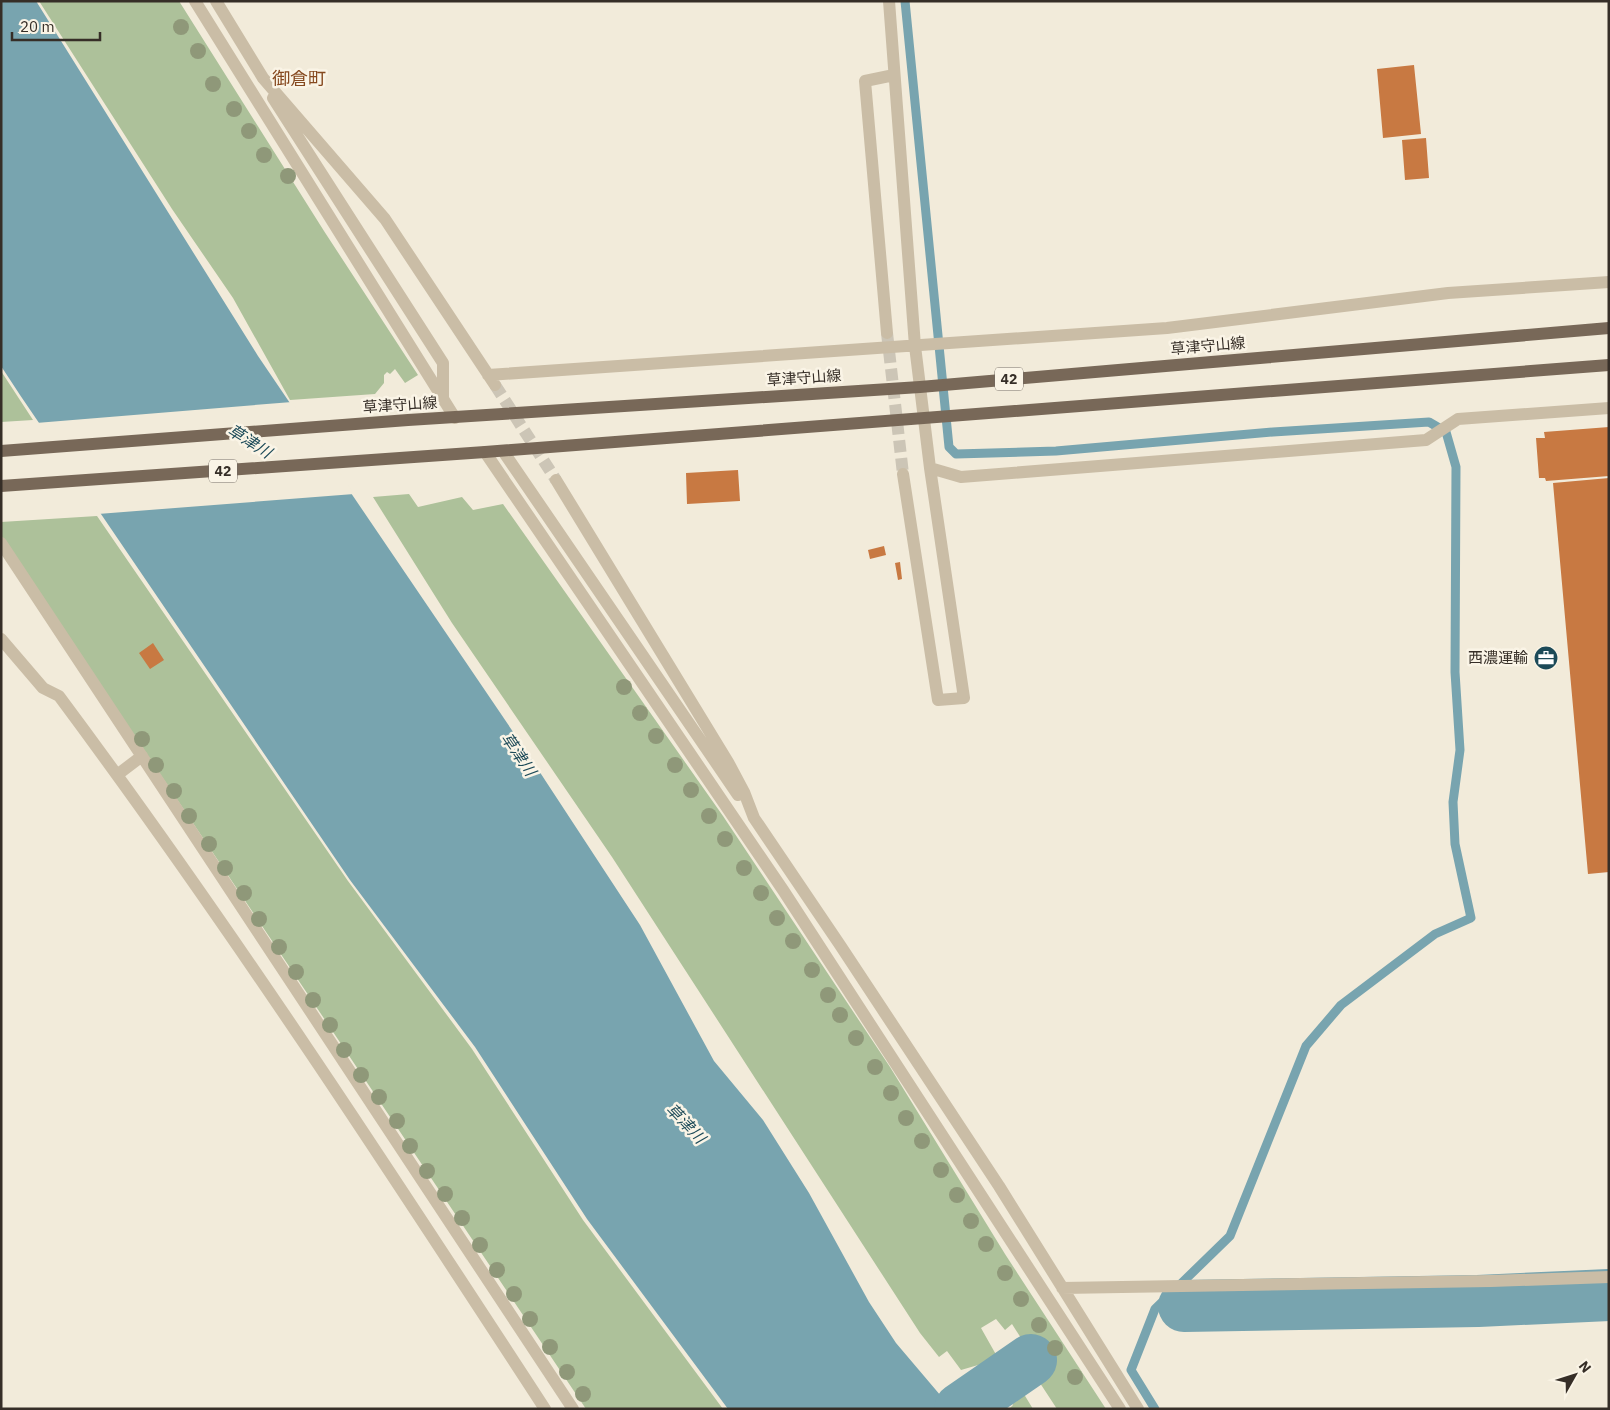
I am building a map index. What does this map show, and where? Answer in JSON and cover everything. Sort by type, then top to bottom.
[{"type":"main road","name":"草津守山線","points":[[1,451],[408,420],[920,386],[1609,328]]},
{"type":"main road","name":"42","points":[[8,486],[502,451],[1609,365]]},
{"type":"street","points":[[195,1],[455,418]]},
{"type":"street","points":[[216,1],[263,78],[278,107],[443,363],[443,399]]},
{"type":"street","points":[[889,1],[914,346],[964,698],[938,700],[903,474]]},
{"type":"street","points":[[887,333],[865,81],[894,75]]},
{"type":"street","points":[[263,78],[385,219],[492,380],[1167,328],[1448,293],[1609,282]]},
{"type":"street","points":[[930,468],[961,477],[1426,440],[1458,419],[1609,408]]},
{"type":"street","points":[[502,451],[754,818],[999,1186],[1138,1409]]},
{"type":"street","points":[[485,452],[783,890],[1120,1409]]},
{"type":"street","points":[[556,480],[728,762],[744,792],[754,818]]},
{"type":"street","points":[[1,543],[573,1409]]},
{"type":"street","points":[[1,639],[43,688],[59,696],[210,906],[363,1132],[545,1409]]},
{"type":"street","points":[[117,775],[142,756]]},
{"type":"street","points":[[1062,1288],[1491,1281],[1609,1277]]},
{"type":"green space","points":[[39,1],[179,1],[324,231],[418,375],[405,383],[395,369],[390,374],[387,372],[384,375],[384,383],[375,394],[290,400],[233,298],[172,209]]},
{"type":"green space","points":[[1,371],[33,420],[1,422]]},
{"type":"green space","points":[[409,494],[418,507],[462,497],[473,510],[503,504],[723,816],[890,1067],[1005,1254],[1106,1409],[1057,1409],[1038,1380],[1044,1374],[1012,1324],[1005,1330],[996,1319],[981,1328],[1003,1367],[992,1374],[985,1363],[961,1370],[947,1351],[939,1357],[920,1333],[612,857],[452,623],[373,497]]},
{"type":"green space","points":[[97,516],[348,881],[472,1049],[583,1220],[723,1409],[586,1409],[1,537],[1,522]]},
{"type":"green space","points":[[1014,1384],[1017,1388],[1019,1386],[1033,1409],[1009,1409],[1013,1405],[1004,1391]]},
{"type":"water","name":"草津川","points":[[1,1],[36,1],[258,356],[524,748],[640,925],[714,1061],[763,1120],[809,1193],[869,1302],[896,1343],[952,1409],[728,1409],[587,1219],[475,1047],[350,880],[20,395],[1,366]]},
{"type":"pier","points":[[292,402],[354,494],[98,514],[36,423]]},
{"type":"building","points":[[1414,65],[1421,134],[1383,138],[1377,69]]},
{"type":"building","points":[[1426,138],[1429,178],[1405,180],[1402,140]]},
{"type":"building","points":[[1609,427],[1609,476],[1546,481],[1545,478],[1539,478],[1536,438],[1545,438],[1544,432]]},
{"type":"building","points":[[738,470],[740,501],[687,504],[686,473]]},
{"type":"building","points":[[1609,478],[1609,872],[1588,874],[1553,483]]},
{"type":"building","points":[[884,546],[886,555],[870,559],[868,550]]},
{"type":"building","points":[[900,562],[902,579],[898,580],[895,563]]},
{"type":"building","points":[[153,643],[164,660],[150,669],[139,653]]},
{"type":"waterway","points":[[905,1],[949,447],[956,454],[1056,451],[1273,432],[1429,422],[1446,432],[1456,467],[1455,672],[1460,750],[1453,802],[1455,844],[1471,918],[1435,934],[1341,1005],[1306,1046],[1230,1236],[1155,1309],[1131,1370],[1155,1409]]},
{"type":"waterway","points":[[1184,1306],[1478,1301],[1609,1295]]},
{"type":"waterway","points":[[960,1409],[1031,1360]]},
{"type":"tunnel","points":[[887,333],[903,474]]},
{"type":"tunnel","points":[[495,385],[556,480]]},
{"type":"place","name":"西濃運輸","points":[[1546,658]]},
{"type":"district","name":"御倉町","points":[[299,79]]}]
